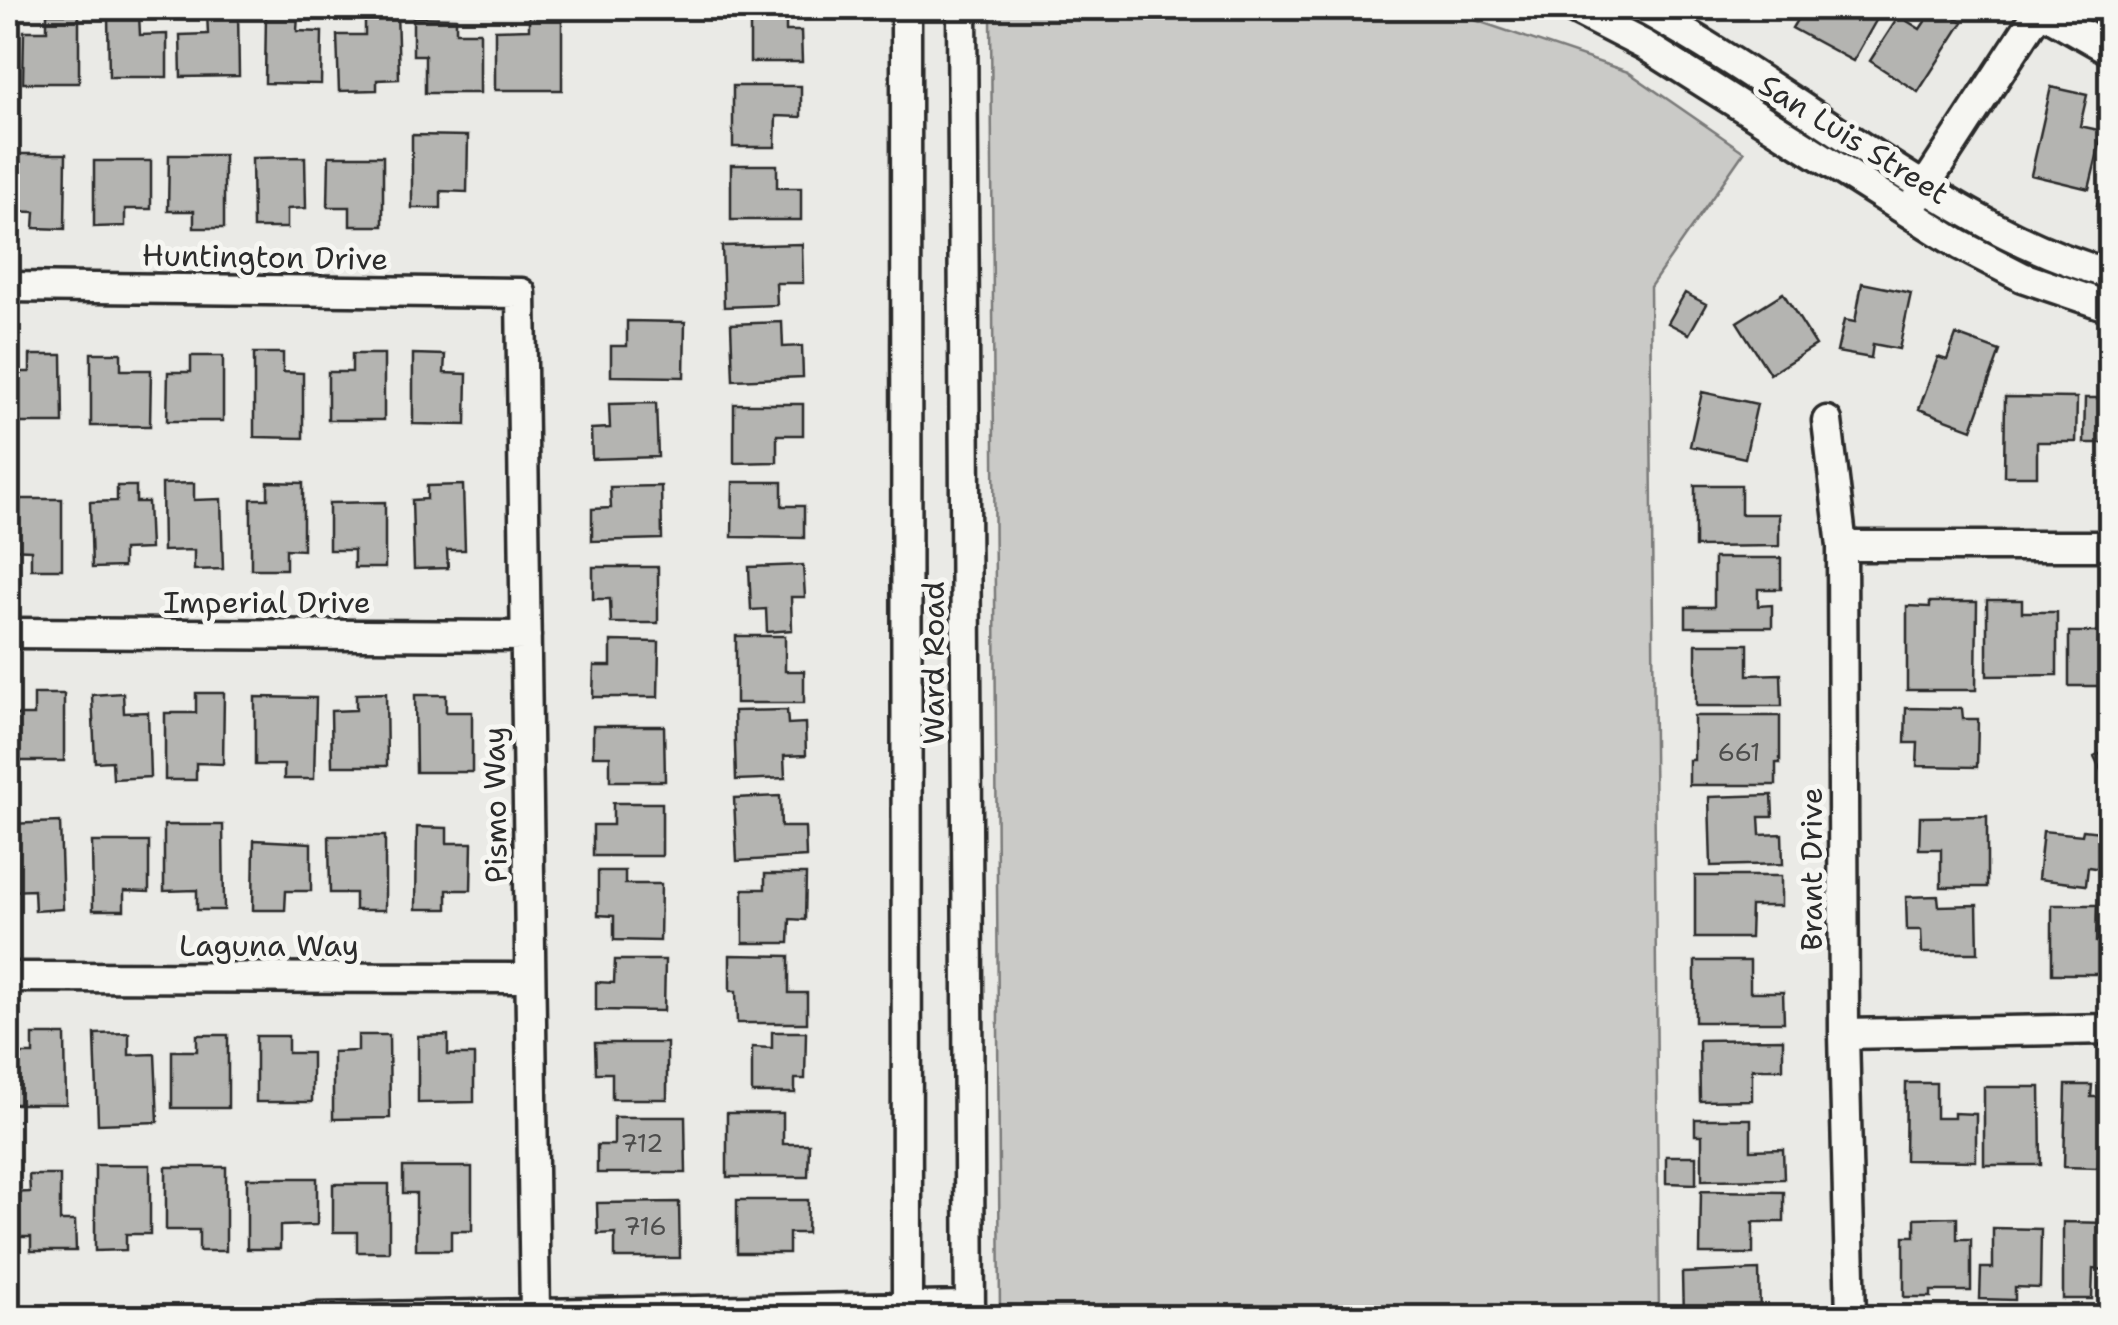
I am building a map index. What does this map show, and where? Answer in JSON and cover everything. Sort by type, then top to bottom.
[{"type":"street","name":"Ward Road","points":[[906,8],[907,1312]]},
{"type":"street","name":"Ward Road","points":[[962,8],[970,1312]]},
{"type":"street","name":"San Luis Street","points":[[1572,8],[1660,55],[1960,244],[2022,277],[2110,307]]},
{"type":"street","name":"San Luis Street","points":[[1642,8],[1972,216],[2034,247],[2110,274]]},
{"type":"street","points":[[1908,213],[2039,8],[2110,50]]},
{"type":"street","name":"Huntington Drive","points":[[8,286],[521,293]]},
{"type":"street","name":"Pismo Way","points":[[521,293],[535,1315]]},
{"type":"street","name":"Brant Drive","points":[[1827,421],[1842,546],[1844,1034],[1851,1318]]},
{"type":"street","points":[[1842,546],[2110,546]]},
{"type":"street","name":"Imperial Drive","points":[[8,634],[526,636]]},
{"type":"street","name":"Laguna Way","points":[[8,977],[530,978]]},
{"type":"street","points":[[1844,1034],[2110,1030]]},
{"type":"street","points":[[313,1318],[970,1312]]},
{"type":"shaded area","points":[[994,8],[1423,8],[1460,15],[1628,72],[1744,152],[1650,287],[1659,1317],[1000,1317],[991,15]]},
{"type":"building","points":[[750,8],[786,8],[786,31],[801,31],[802,62],[750,62]]},
{"type":"building","points":[[1804,8],[1882,10],[1853,61],[1792,28]]},
{"type":"building","points":[[1934,8],[1941,8],[1963,22],[1918,92],[1870,61],[1899,16],[1920,29]]},
{"type":"building","points":[[397,10],[399,79],[377,80],[377,90],[339,91],[337,35],[365,35],[365,11]]},
{"type":"building","points":[[238,11],[239,76],[181,77],[180,35],[208,34],[207,12]]},
{"type":"building","points":[[266,13],[298,14],[297,31],[322,32],[321,84],[265,83]]},
{"type":"building","points":[[47,14],[79,14],[79,83],[23,83],[24,31],[47,31]]},
{"type":"building","points":[[139,14],[140,35],[167,34],[167,77],[109,77],[108,15]]},
{"type":"building","points":[[529,14],[562,14],[562,90],[495,90],[495,30],[529,29]]},
{"type":"building","points":[[413,17],[456,18],[456,32],[480,32],[480,93],[425,93],[425,55],[413,55]]},
{"type":"building","points":[[733,86],[801,86],[801,117],[776,116],[775,147],[733,147]]},
{"type":"building","points":[[2051,87],[2087,95],[2080,126],[2103,131],[2089,189],[2031,175]]},
{"type":"building","points":[[412,135],[468,136],[467,192],[441,191],[441,208],[412,208]]},
{"type":"building","points":[[9,154],[66,154],[65,229],[34,228],[35,212],[9,211]]},
{"type":"building","points":[[169,155],[224,155],[224,228],[194,228],[194,211],[168,211]]},
{"type":"building","points":[[329,156],[383,156],[383,226],[350,226],[350,207],[328,207]]},
{"type":"building","points":[[305,157],[306,208],[287,209],[287,228],[253,228],[252,158]]},
{"type":"building","points":[[2110,158],[2110,213],[2096,209]]},
{"type":"building","points":[[94,161],[151,161],[151,209],[125,209],[125,226],[94,227]]},
{"type":"building","points":[[731,165],[777,165],[777,188],[801,188],[801,220],[731,220]]},
{"type":"building","points":[[802,244],[803,283],[776,283],[777,305],[724,307],[722,246]]},
{"type":"building","points":[[1862,283],[1911,293],[1899,349],[1873,344],[1871,358],[1837,352],[1844,320],[1855,322]]},
{"type":"building","points":[[1685,293],[1706,304],[1689,334],[1668,323]]},
{"type":"building","points":[[1783,293],[1816,345],[1770,374],[1737,322]]},
{"type":"building","points":[[627,321],[685,322],[684,377],[611,376],[611,346],[627,346]]},
{"type":"building","points":[[782,322],[783,347],[802,346],[803,377],[733,380],[731,324]]},
{"type":"building","points":[[1956,335],[2000,351],[1972,429],[1919,409],[1938,357],[1947,360]]},
{"type":"building","points":[[91,353],[121,353],[121,370],[151,370],[150,426],[91,426]]},
{"type":"building","points":[[254,353],[283,353],[283,372],[303,373],[303,438],[254,437]]},
{"type":"building","points":[[352,354],[384,354],[384,420],[328,420],[328,372],[352,372]]},
{"type":"building","points":[[413,354],[445,355],[444,373],[467,374],[466,425],[413,424]]},
{"type":"building","points":[[30,355],[62,355],[63,423],[8,423],[8,372],[30,372]]},
{"type":"building","points":[[191,356],[223,356],[223,421],[167,421],[168,372],[191,372]]},
{"type":"building","points":[[1702,392],[1757,404],[1745,458],[1690,446]]},
{"type":"building","points":[[2005,397],[2077,398],[2076,442],[2037,442],[2037,476],[2004,476]]},
{"type":"building","points":[[2085,398],[2110,398],[2110,443],[2084,443]]},
{"type":"building","points":[[656,403],[658,457],[592,459],[591,429],[610,428],[609,404]]},
{"type":"building","points":[[734,404],[803,404],[803,435],[777,435],[777,462],[734,463]]},
{"type":"building","points":[[268,482],[303,483],[303,550],[286,549],[286,569],[251,569],[251,499],[268,499]]},
{"type":"building","points":[[733,482],[782,482],[782,506],[804,506],[804,538],[732,537]]},
{"type":"building","points":[[194,483],[194,500],[221,499],[223,569],[194,570],[194,550],[163,551],[162,484]]},
{"type":"building","points":[[463,485],[465,550],[447,550],[448,568],[414,569],[412,500],[427,499],[427,486]]},
{"type":"building","points":[[1695,485],[1741,485],[1741,514],[1779,514],[1779,546],[1695,547]]},
{"type":"building","points":[[117,486],[136,486],[136,502],[148,502],[150,549],[123,550],[123,567],[92,568],[90,502],[117,501]]},
{"type":"building","points":[[661,486],[662,539],[592,541],[592,509],[611,508],[610,487]]},
{"type":"building","points":[[8,499],[62,499],[62,569],[31,569],[31,550],[8,549]]},
{"type":"building","points":[[385,502],[385,568],[354,568],[354,550],[329,550],[329,503]]},
{"type":"building","points":[[1714,558],[1781,558],[1781,589],[1758,589],[1758,606],[1772,605],[1772,627],[1686,627],[1686,607],[1714,607]]},
{"type":"building","points":[[803,565],[805,597],[791,597],[792,630],[767,632],[766,609],[751,610],[749,567]]},
{"type":"building","points":[[593,567],[658,567],[658,623],[611,623],[610,599],[593,599]]},
{"type":"building","points":[[1987,600],[2022,600],[2022,612],[2057,612],[2057,675],[1987,676]]},
{"type":"building","points":[[2100,601],[2110,601],[2110,686],[2069,686],[2069,632],[2100,632]]},
{"type":"building","points":[[1930,602],[1977,602],[1976,690],[1907,690],[1907,606],[1930,607]]},
{"type":"building","points":[[736,636],[785,636],[785,671],[804,671],[804,703],[736,703]]},
{"type":"building","points":[[611,641],[659,642],[658,697],[593,697],[594,666],[611,666]]},
{"type":"building","points":[[1696,644],[1748,644],[1748,675],[1781,674],[1782,706],[1696,706]]},
{"type":"building","points":[[123,693],[124,713],[148,712],[150,777],[113,779],[112,761],[95,762],[92,695]]},
{"type":"building","points":[[196,693],[224,693],[223,764],[196,763],[196,780],[165,780],[165,713],[196,713]]},
{"type":"building","points":[[386,693],[387,766],[332,766],[331,711],[356,710],[356,694]]},
{"type":"building","points":[[34,694],[64,694],[64,761],[9,761],[8,715],[34,715]]},
{"type":"building","points":[[415,695],[446,695],[446,712],[472,712],[472,772],[416,772]]},
{"type":"building","points":[[255,697],[316,698],[314,779],[284,779],[284,765],[255,765]]},
{"type":"building","points":[[1906,708],[1962,709],[1963,719],[1978,719],[1977,767],[1917,766],[1918,743],[1905,743]]},
{"type":"building","points":[[787,710],[788,724],[805,723],[806,755],[784,756],[785,778],[736,780],[734,711]]},
{"type":"building","points":[[1694,716],[1780,716],[1776,785],[1689,785],[1689,760],[1694,760]]},
{"type":"building","points":[[593,726],[664,726],[665,781],[610,781],[610,756],[593,756]]},
{"type":"building","points":[[2110,748],[2110,789],[2094,756]]},
{"type":"building","points":[[1772,795],[1773,817],[1759,817],[1760,835],[1782,834],[1783,864],[1711,866],[1709,797]]},
{"type":"building","points":[[780,796],[781,827],[805,827],[806,857],[737,861],[734,798]]},
{"type":"building","points":[[613,803],[662,803],[662,856],[593,856],[593,825],[613,825]]},
{"type":"building","points":[[1987,816],[1987,887],[1941,887],[1941,849],[1919,849],[1920,817]]},
{"type":"building","points":[[60,822],[63,909],[35,911],[34,890],[8,891],[8,824]]},
{"type":"building","points":[[164,825],[223,825],[224,910],[197,910],[197,890],[164,891]]},
{"type":"building","points":[[417,827],[447,828],[447,843],[472,843],[471,890],[447,890],[447,909],[416,909]]},
{"type":"building","points":[[2083,830],[2110,833],[2108,870],[2088,867],[2086,885],[2038,879],[2043,831],[2082,835]]},
{"type":"building","points":[[329,836],[385,836],[385,910],[355,910],[355,893],[330,893]]},
{"type":"building","points":[[254,840],[311,843],[311,891],[286,891],[285,910],[253,910]]},
{"type":"building","points":[[92,842],[149,842],[149,892],[124,891],[124,910],[93,910]]},
{"type":"building","points":[[598,871],[625,871],[625,884],[661,884],[660,941],[614,940],[614,916],[598,915]]},
{"type":"building","points":[[765,874],[806,874],[805,920],[790,919],[789,943],[743,943],[743,889],[765,889]]},
{"type":"building","points":[[1695,876],[1781,876],[1781,906],[1751,906],[1750,938],[1695,938]]},
{"type":"building","points":[[1938,896],[1939,906],[1977,905],[1978,953],[1922,953],[1921,930],[1907,930],[1906,897]]},
{"type":"building","points":[[2052,905],[2097,905],[2096,942],[2110,942],[2110,974],[2052,974]]},
{"type":"building","points":[[730,955],[789,956],[789,993],[807,993],[807,1023],[737,1023],[736,991],[730,991]]},
{"type":"building","points":[[615,960],[665,960],[664,1011],[596,1010],[596,982],[614,983]]},
{"type":"building","points":[[1695,961],[1750,961],[1750,992],[1783,992],[1784,1022],[1695,1022]]},
{"type":"building","points":[[772,1032],[806,1032],[805,1079],[795,1079],[795,1093],[752,1093],[752,1047],[772,1048]]},
{"type":"building","points":[[129,1033],[129,1055],[155,1054],[158,1122],[98,1124],[95,1034]]},
{"type":"building","points":[[33,1035],[65,1035],[66,1104],[10,1104],[10,1054],[33,1054]]},
{"type":"building","points":[[197,1035],[228,1035],[228,1108],[172,1108],[172,1051],[197,1051]]},
{"type":"building","points":[[358,1035],[389,1035],[390,1118],[333,1119],[333,1052],[358,1051]]},
{"type":"building","points":[[448,1035],[448,1055],[474,1055],[474,1102],[418,1103],[418,1036]]},
{"type":"building","points":[[256,1036],[288,1036],[288,1053],[312,1053],[312,1102],[256,1102]]},
{"type":"building","points":[[1783,1039],[1783,1069],[1752,1069],[1752,1100],[1700,1101],[1699,1040]]},
{"type":"building","points":[[595,1043],[667,1043],[667,1099],[612,1099],[612,1073],[596,1073]]},
{"type":"building","points":[[1906,1083],[1936,1083],[1936,1118],[1954,1118],[1954,1113],[1976,1114],[1976,1161],[1905,1160]]},
{"type":"building","points":[[2066,1085],[2092,1085],[2091,1097],[2110,1097],[2110,1152],[2099,1151],[2098,1168],[2064,1167]]},
{"type":"building","points":[[1984,1087],[2040,1087],[2041,1165],[1984,1165]]},
{"type":"building","points":[[727,1113],[783,1113],[783,1144],[809,1144],[808,1177],[727,1177]]},
{"type":"building","points":[[614,1117],[685,1117],[686,1173],[597,1173],[597,1145],[614,1145]]},
{"type":"building","points":[[1695,1119],[1751,1119],[1751,1150],[1783,1149],[1784,1179],[1702,1180],[1702,1135],[1695,1135]]},
{"type":"building","points":[[1666,1156],[1696,1156],[1696,1184],[1666,1183]]},
{"type":"building","points":[[95,1165],[150,1165],[150,1234],[126,1234],[126,1250],[95,1251]]},
{"type":"building","points":[[166,1167],[226,1167],[226,1251],[199,1251],[199,1230],[166,1230]]},
{"type":"building","points":[[403,1167],[472,1167],[472,1231],[451,1231],[451,1250],[416,1250],[416,1193],[403,1193]]},
{"type":"building","points":[[29,1175],[60,1175],[60,1221],[75,1221],[76,1251],[31,1251],[31,1237],[8,1237],[8,1193],[30,1192]]},
{"type":"building","points":[[247,1178],[317,1178],[317,1225],[280,1226],[280,1249],[247,1249]]},
{"type":"building","points":[[333,1184],[389,1184],[389,1252],[357,1252],[357,1232],[333,1232]]},
{"type":"building","points":[[1701,1191],[1784,1192],[1784,1222],[1753,1222],[1753,1254],[1700,1254]]},
{"type":"building","points":[[737,1200],[808,1200],[807,1233],[789,1233],[789,1253],[737,1253]]},
{"type":"building","points":[[679,1202],[680,1258],[615,1258],[615,1233],[598,1234],[597,1203]]},
{"type":"building","points":[[1957,1217],[1957,1239],[1971,1239],[1971,1291],[1931,1291],[1931,1297],[1904,1297],[1904,1236],[1915,1236],[1915,1218]]},
{"type":"building","points":[[2063,1222],[2110,1223],[2110,1270],[2093,1269],[2092,1299],[2063,1299]]},
{"type":"building","points":[[1993,1228],[2041,1229],[2040,1288],[2015,1287],[2015,1300],[1980,1299],[1981,1268],[1993,1268]]},
{"type":"building","points":[[1759,1270],[1760,1318],[1683,1318],[1682,1273]]}]
